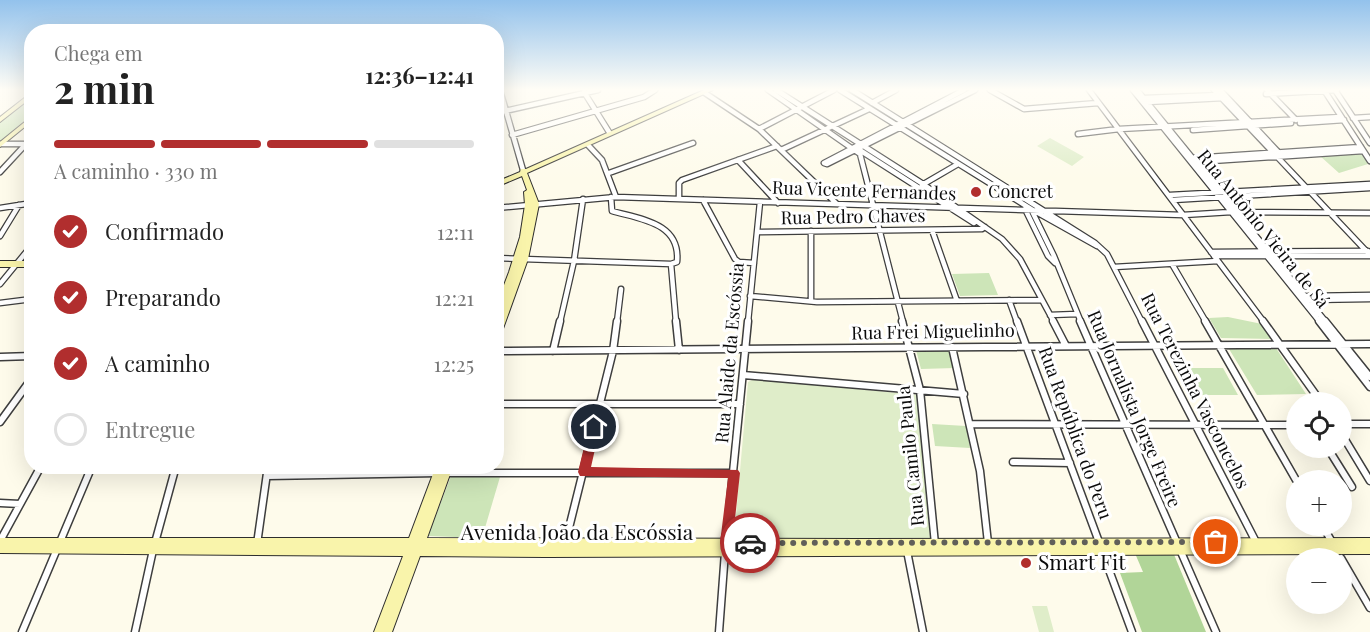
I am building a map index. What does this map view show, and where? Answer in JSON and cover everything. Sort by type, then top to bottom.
[{"type":"main road","points":[[504,180],[640,119]]},
{"type":"main road","points":[[523,172],[580,149],[609,132],[646,119]]},
{"type":"main road","points":[[0,145],[24,125]]},
{"type":"main road","points":[[505,294],[520,259],[533,204],[523,172]]},
{"type":"main road","points":[[0,264],[24,264]]},
{"type":"main road","points":[[379,632],[441,474]]},
{"type":"main road","name":"Avenida João da Escóssia","points":[[0,541],[154,547],[988,543],[1100,546]]},
{"type":"main road","name":"Avenida João da Escóssia","points":[[1177,546],[1256,542],[1305,548]]},
{"type":"main road","name":"Avenida João da Escóssia","points":[[1350,548],[1370,542]]},
{"type":"main road","name":"Avenida João da Escóssia","points":[[154,547],[257,544],[414,547],[565,544],[907,550],[1177,546],[1286,550]]},
{"type":"main road","name":"Avenida João da Escóssia","points":[[0,548],[58,545]]},
{"type":"main road","points":[[387,632],[414,547]]},
{"type":"main road","name":"Avenida João da Escóssia","points":[[1352,551],[1370,549]]},
{"type":"street","points":[[507,119],[523,172]]},
{"type":"street","points":[[512,135],[569,119]]},
{"type":"street","points":[[601,119],[609,132]]},
{"type":"street","points":[[745,119],[759,129],[837,204]]},
{"type":"street","points":[[759,129],[777,119]]},
{"type":"street","points":[[812,119],[823,129],[956,207],[1020,259],[1066,346]]},
{"type":"street","points":[[821,119],[831,125],[859,149]]},
{"type":"street","points":[[679,199],[680,181],[779,148],[842,119]]},
{"type":"street","points":[[887,119],[1028,209],[1099,247]]},
{"type":"street","points":[[899,119],[1107,254]]},
{"type":"street","points":[[859,149],[824,163],[827,164],[859,149],[911,119]]},
{"type":"street","points":[[905,123],[912,119]]},
{"type":"street","points":[[1110,119],[1281,344],[1314,392]]},
{"type":"street","name":"Rua Antônio Vieira de Sá","points":[[1158,119],[1167,129]]},
{"type":"street","name":"Rua Antônio Vieira de Sá","points":[[1160,119],[1370,377]]},
{"type":"street","points":[[1245,119],[1312,189],[1369,253]]},
{"type":"street","points":[[1078,134],[1330,119]]},
{"type":"street","points":[[1342,119],[1370,161]]},
{"type":"street","points":[[1354,119],[1370,143]]},
{"type":"street","points":[[609,173],[693,143]]},
{"type":"street","points":[[0,145],[24,144]]},
{"type":"street","points":[[504,258],[671,264],[678,261],[677,251],[662,225],[655,220],[612,211],[610,207],[614,197],[609,173],[602,160],[587,144]]},
{"type":"street","points":[[0,172],[24,149]]},
{"type":"street","name":"Rua Camilo Paula","points":[[859,149],[920,390],[935,544]]},
{"type":"street","points":[[1192,160],[1362,149]]},
{"type":"street","points":[[738,160],[778,203]]},
{"type":"street","points":[[921,186],[964,160]]},
{"type":"street","points":[[921,186],[949,207],[984,228]]},
{"type":"street","points":[[1171,197],[1370,186]]},
{"type":"street","name":"Rua Vicente Fernandes","points":[[504,207],[614,197],[1183,215],[1236,213],[1370,215]]},
{"type":"street","points":[[554,351],[574,261],[583,199]]},
{"type":"street","points":[[703,200],[735,259],[739,262],[754,263]]},
{"type":"street","name":"Rua Alaide da Escóssia","points":[[719,632],[760,202]]},
{"type":"street","points":[[0,236],[20,205]]},
{"type":"street","points":[[0,208],[24,205]]},
{"type":"street","name":"Rua Jornalista Jorge Freire","points":[[1028,209],[1047,256],[1055,263],[1216,632]]},
{"type":"street","name":"Rua Antônio Vieira de Sá","points":[[1236,213],[1268,253]]},
{"type":"street","name":"Rua Pedro Chaves","points":[[757,232],[984,228]]},
{"type":"street","points":[[932,230],[957,301]]},
{"type":"street","points":[[810,301],[811,231]]},
{"type":"street","points":[[1114,267],[1172,264],[1214,256],[1268,253],[1369,253]]},
{"type":"street","points":[[0,284],[24,254]]},
{"type":"street","name":"Rua Terezinha Vasconcelos","points":[[1107,254],[1256,542]]},
{"type":"street","points":[[671,264],[679,350]]},
{"type":"street","points":[[1172,264],[1290,470]]},
{"type":"street","points":[[565,544],[613,351],[621,289]]},
{"type":"street","points":[[750,296],[810,301],[1042,300]]},
{"type":"street","points":[[1305,298],[1370,297]]},
{"type":"street","points":[[0,303],[24,300]]},
{"type":"street","name":"Rua República do Peru","points":[[1010,300],[1132,632]]},
{"type":"street","points":[[1050,315],[1077,314]]},
{"type":"street","name":"Rua Antônio Vieira de Sá","points":[[1341,344],[1370,387]]},
{"type":"street","name":"Rua Frei Miguelinho","points":[[504,351],[1370,344]]},
{"type":"street","points":[[952,347],[980,471],[988,543]]},
{"type":"street","points":[[0,357],[24,356]]},
{"type":"street","points":[[743,375],[964,394]]},
{"type":"street","points":[[0,422],[24,389]]},
{"type":"street","points":[[504,404],[740,404]]},
{"type":"street","points":[[970,424],[1286,424]]},
{"type":"street","points":[[1352,424],[1370,424]]},
{"type":"street","points":[[1352,451],[1370,481]]},
{"type":"street","points":[[1013,462],[1070,463]]},
{"type":"street","points":[[504,471],[734,473]]},
{"type":"street","points":[[0,541],[37,474]]},
{"type":"street","points":[[22,632],[89,474]]},
{"type":"street","points":[[135,632],[154,547],[174,474]]},
{"type":"street","points":[[257,544],[267,476],[326,474]]},
{"type":"street","points":[[0,503],[20,504]]},
{"type":"street","points":[[907,550],[923,632]]},
{"type":"street","points":[[1352,578],[1370,609]]},
{"type":"green space","points":[[3,119],[24,119],[0,142],[0,122]]},
{"type":"green space","points":[[1050,138],[1084,157],[1072,166],[1037,146]]},
{"type":"green space","points":[[1361,153],[1368,164],[1339,173],[1320,156]]},
{"type":"green space","points":[[989,273],[998,295],[960,296],[952,274]]},
{"type":"green space","points":[[1228,317],[1262,324],[1273,339],[1221,338],[1209,318]]},
{"type":"green space","points":[[1276,348],[1305,392],[1257,395],[1229,349]]},
{"type":"green space","points":[[916,350],[950,350],[955,368],[921,369]]},
{"type":"green space","points":[[1175,368],[1223,368],[1238,395],[1189,395]]},
{"type":"green space","points":[[754,379],[918,395],[930,538],[736,539],[734,537],[748,382]]},
{"type":"green space","points":[[932,424],[966,426],[970,448],[935,446]]},
{"type":"green space","points":[[451,476],[500,477],[482,538],[428,536]]},
{"type":"green space","points":[[1134,551],[1173,552],[1206,632],[1142,632],[1120,573],[1143,572]]},
{"type":"green space","points":[[1032,606],[1047,606],[1054,632],[1039,632]]},
{"type":"way so far","points":[[750,543],[1216,542]]},
{"type":"place","name":"Concret","points":[[976,192]]},
{"type":"place","name":"Smart Fit","points":[[1026,563]]},
{"type":"route","points":[[594,427],[584,472],[734,473],[726,543],[750,543]]}]
